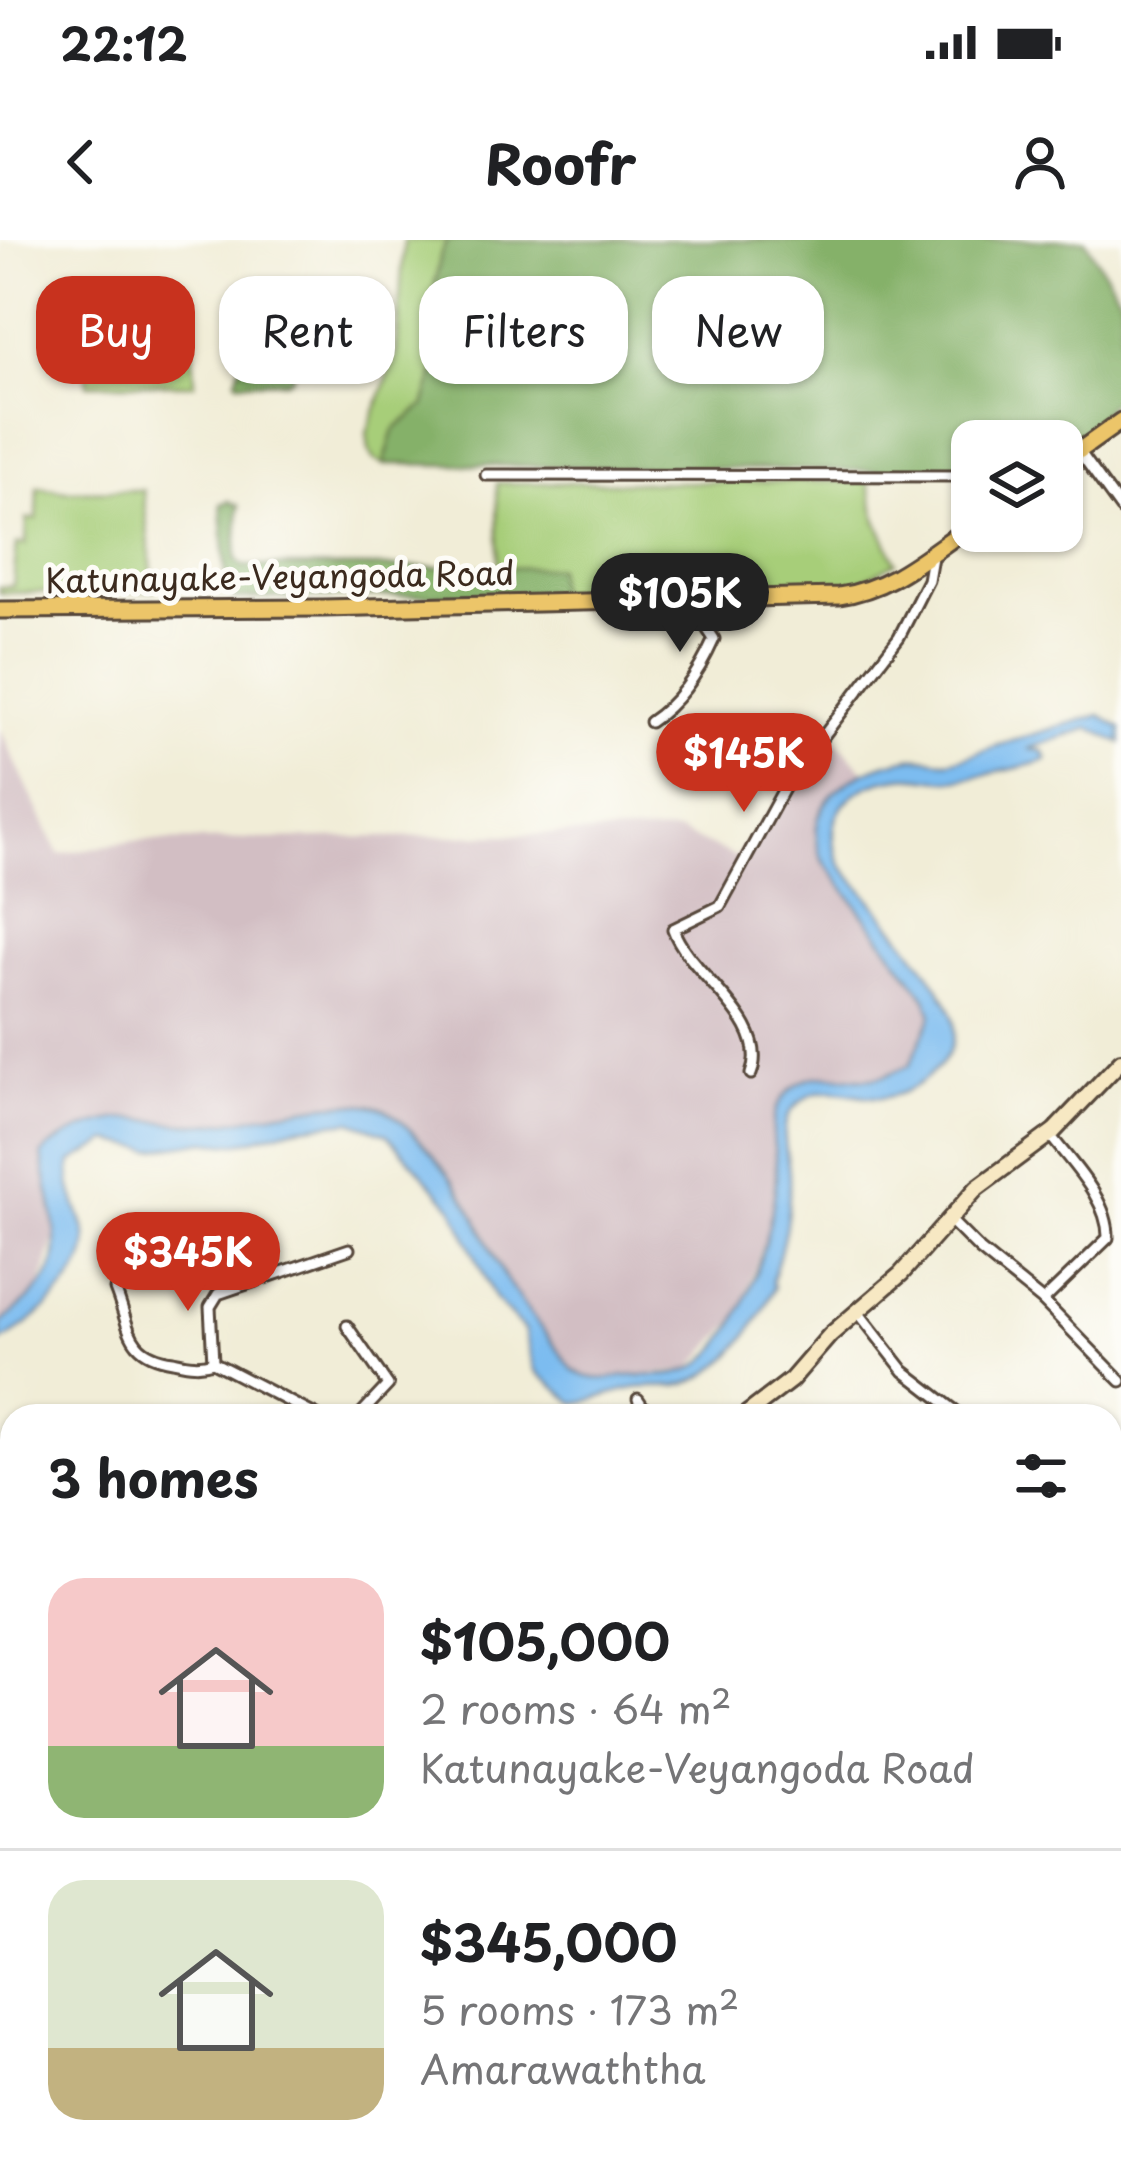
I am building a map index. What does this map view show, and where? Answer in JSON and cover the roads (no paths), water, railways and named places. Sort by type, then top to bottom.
[{"type":"main road","points":[[1083,448],[1121,421]]},
{"type":"main road","name":"Katunayake-Veyangoda Road","points":[[0,610],[368,608],[867,592],[891,582],[951,539]]},
{"type":"street","points":[[1083,457],[1121,509]]},
{"type":"street","points":[[486,475],[951,476]]},
{"type":"street","points":[[751,1074],[753,1045],[748,1030],[680,948],[673,929],[720,905],[786,785],[899,637],[928,580],[933,551]]},
{"type":"street","points":[[650,722],[674,706],[706,657],[713,639],[706,627],[713,599]]},
{"type":"street","points":[[760,1404],[902,1274],[977,1188],[1050,1135],[1121,1061]]},
{"type":"street","points":[[1043,1301],[1108,1238],[1094,1195],[1050,1135]]},
{"type":"street","points":[[949,1218],[1043,1301],[1121,1381]]},
{"type":"street","points":[[213,1362],[210,1307],[218,1294],[350,1249]]},
{"type":"street","points":[[115,1289],[146,1357],[200,1366],[213,1362],[294,1404]]},
{"type":"street","points":[[859,1312],[904,1371],[947,1404]]},
{"type":"street","points":[[347,1326],[388,1385],[370,1404]]},
{"type":"street","points":[[638,1399],[641,1404]]},
{"type":"water","points":[[1100,715],[1121,728],[1121,743],[1089,728],[1028,749],[1043,751],[1047,759],[1041,762],[955,779],[883,780],[844,805],[834,831],[841,865],[938,987],[954,1022],[952,1043],[939,1066],[906,1091],[886,1097],[826,1092],[792,1110],[785,1132],[787,1214],[774,1288],[748,1335],[710,1373],[677,1386],[636,1388],[575,1403],[535,1371],[524,1330],[495,1299],[453,1208],[387,1134],[351,1121],[296,1127],[235,1144],[205,1141],[151,1150],[109,1141],[72,1162],[72,1190],[86,1235],[80,1266],[57,1298],[0,1342],[0,1324],[38,1289],[54,1263],[56,1233],[42,1154],[60,1140],[121,1119],[217,1123],[357,1104],[388,1112],[438,1161],[471,1209],[507,1281],[572,1369],[597,1378],[687,1371],[723,1340],[751,1286],[774,1200],[773,1126],[783,1098],[807,1080],[884,1076],[910,1065],[932,1015],[926,998],[822,859],[817,837],[826,802],[854,777],[892,762],[953,760]]}]
